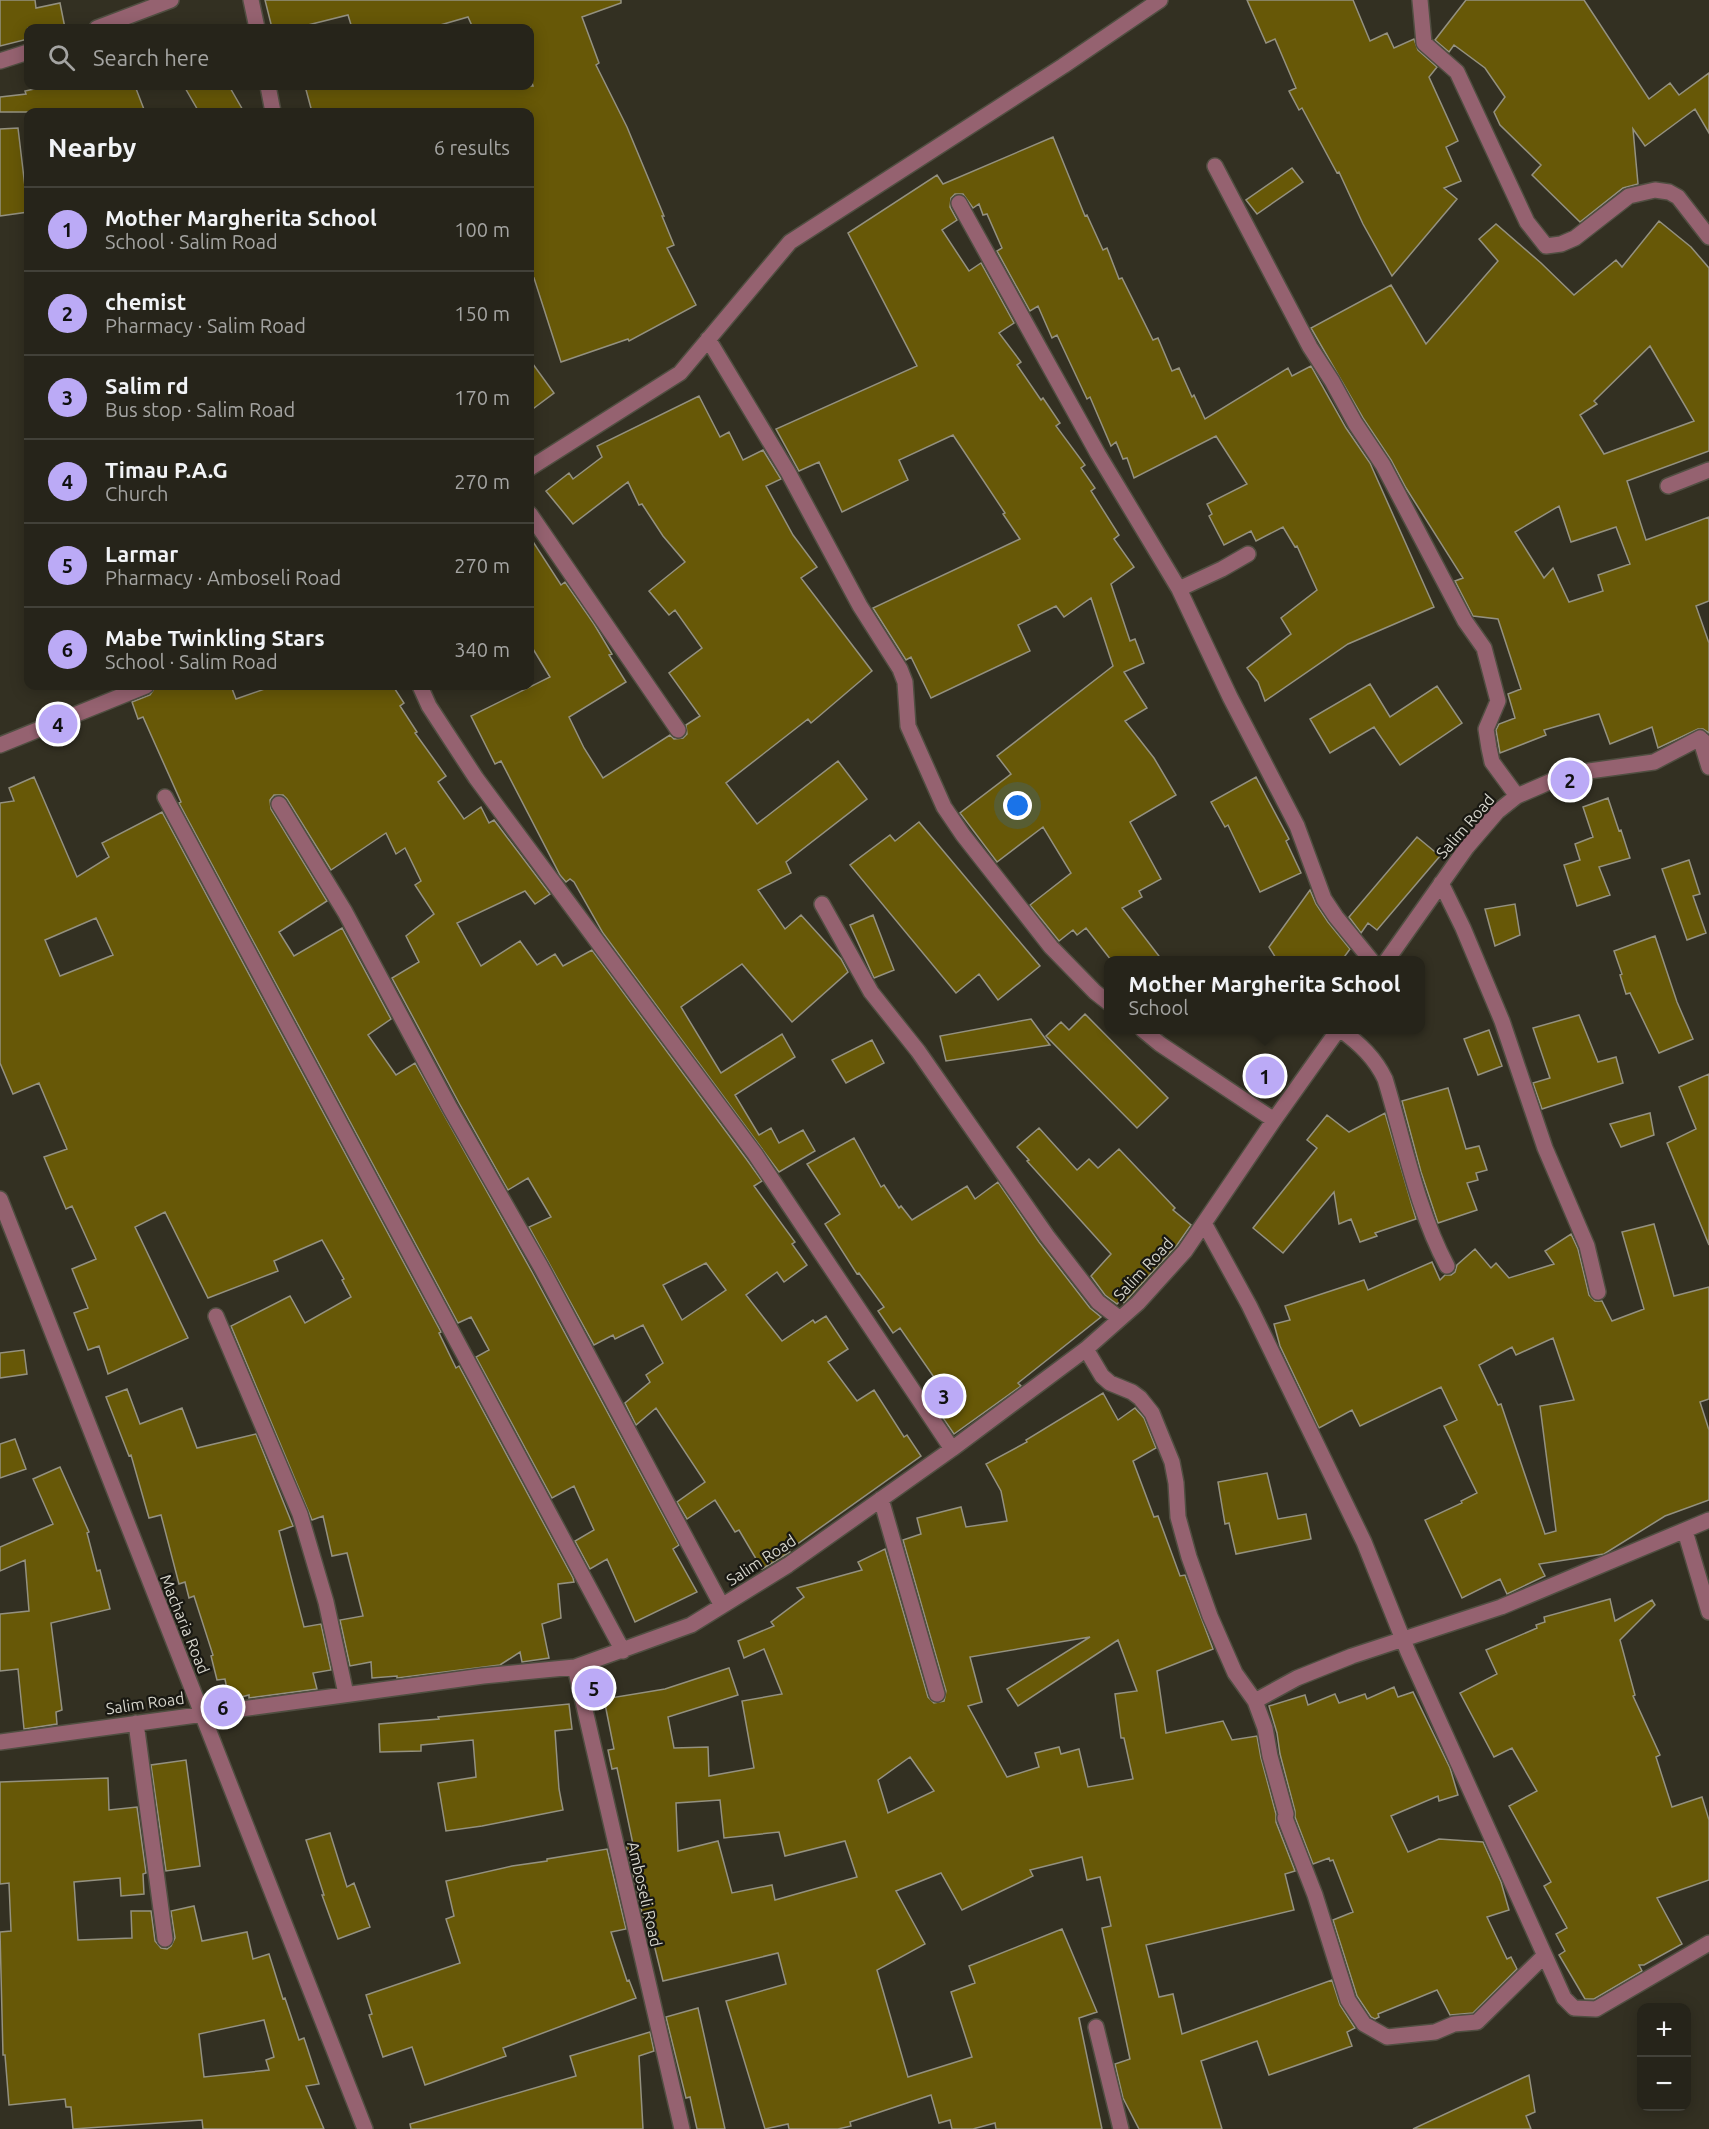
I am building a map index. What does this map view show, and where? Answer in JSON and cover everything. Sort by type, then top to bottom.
[{"type":"street","points":[[107,24],[171,0]]},
{"type":"street","points":[[251,0],[256,24]]},
{"type":"street","points":[[534,465],[680,373],[790,242],[1063,66],[1160,0]]},
{"type":"street","points":[[1420,0],[1424,43],[1457,72],[1527,222],[1546,246],[1561,244],[1575,238],[1629,195],[1655,190],[1670,192],[1678,197],[1709,237]]},
{"type":"street","points":[[0,61],[24,53]]},
{"type":"street","points":[[269,90],[272,108]]},
{"type":"street","points":[[1215,166],[1310,347],[1383,465],[1465,621],[1484,648],[1498,701],[1486,729],[1488,748],[1492,762],[1517,796]]},
{"type":"street","points":[[959,203],[1098,454],[1179,589],[1230,697],[1297,826],[1324,898],[1336,917],[1368,956]]},
{"type":"street","points":[[708,339],[789,472],[860,606],[900,669],[905,682],[908,726],[944,807],[963,835],[1051,947],[1104,998]]},
{"type":"street","points":[[1668,486],[1709,470]]},
{"type":"street","points":[[534,520],[678,730]]},
{"type":"street","points":[[1179,589],[1248,554]]},
{"type":"street","points":[[0,745],[136,690]]},
{"type":"street","points":[[422,690],[429,706],[476,778],[755,1154],[952,1449]]},
{"type":"street","points":[[1705,742],[1709,767]]},
{"type":"street","name":"Salim Road","points":[[1390,956],[1467,847],[1497,812],[1517,796],[1561,777],[1654,762],[1705,742]]},
{"type":"street","points":[[165,797],[623,1651]]},
{"type":"street","points":[[279,804],[345,912],[450,1108],[541,1267],[722,1606]]},
{"type":"street","points":[[1441,883],[1463,928],[1502,1021],[1545,1148],[1587,1246],[1598,1292]]},
{"type":"street","points":[[822,904],[871,992],[918,1052],[1047,1236],[1098,1302],[1120,1319]]},
{"type":"street","points":[[1149,1034],[1160,1044],[1274,1120]]},
{"type":"street","name":"Salim Road","points":[[0,1742],[483,1676],[575,1667],[691,1625],[789,1565],[952,1449],[1086,1349],[1138,1303],[1185,1251],[1274,1120],[1336,1034]]},
{"type":"street","points":[[1346,1034],[1363,1047],[1379,1067],[1385,1079],[1424,1212],[1434,1242],[1447,1266]]},
{"type":"street","name":"Macharia Road","points":[[0,1199],[365,2129]]},
{"type":"street","points":[[1204,1223],[1249,1305],[1364,1542],[1403,1639],[1563,1998],[1574,2008],[1596,2009],[1709,1943]]},
{"type":"street","points":[[216,1316],[300,1514],[326,1602],[346,1694]]},
{"type":"street","points":[[1086,1349],[1102,1376],[1110,1383],[1132,1392],[1152,1413],[1172,1462],[1178,1517],[1196,1580],[1235,1673],[1255,1701],[1265,1728],[1286,1814],[1285,1818],[1315,1895],[1348,2000],[1364,2024],[1387,2037],[1435,2032],[1454,2024],[1477,2022],[1544,1956]]},
{"type":"street","points":[[881,1499],[937,1694]]},
{"type":"street","points":[[1255,1701],[1297,1678],[1403,1639],[1501,1607],[1709,1520]]},
{"type":"street","points":[[1685,1531],[1709,1612]]},
{"type":"street","name":"Amboseli Road","points":[[575,1667],[682,2129]]},
{"type":"street","points":[[136,1723],[165,1939]]},
{"type":"street","points":[[1096,2027],[1121,2129]]},
{"type":"building","points":[[0,0],[35,0],[36,8],[60,3],[64,24],[24,24],[24,40],[0,46]]},
{"type":"building","points":[[265,0],[621,0],[621,3],[582,17],[599,63],[596,65],[627,127],[664,216],[662,216],[674,245],[667,248],[696,305],[629,341],[628,339],[561,362],[534,278],[534,108],[311,108],[306,90],[534,90],[534,24],[471,24],[468,17],[444,24],[351,24],[348,15],[312,24],[271,24]]},
{"type":"building","points":[[1247,0],[1353,0],[1370,41],[1387,33],[1394,48],[1414,39],[1418,50],[1437,67],[1429,77],[1458,141],[1446,147],[1461,181],[1444,188],[1457,199],[1392,276],[1363,224],[1339,172],[1337,173],[1302,108],[1299,110],[1289,91],[1296,88],[1275,39],[1266,43]]},
{"type":"building","points":[[1466,0],[1584,0],[1649,99],[1670,83],[1679,95],[1709,73],[1709,133],[1695,109],[1645,146],[1633,129],[1638,184],[1623,188],[1580,222],[1532,175],[1541,165],[1500,125],[1494,112],[1505,97],[1485,68],[1454,45],[1449,52],[1435,40]]},
{"type":"building","points":[[137,90],[143,108],[24,108],[24,112],[0,112],[0,97],[26,94],[25,91]]},
{"type":"building","points":[[186,90],[231,90],[242,108],[197,108]]},
{"type":"building","points":[[18,128],[24,178],[24,213],[0,216],[0,129]]},
{"type":"building","points":[[1053,137],[1085,216],[1087,215],[1103,250],[1107,248],[1119,279],[1122,278],[1153,340],[1158,338],[1172,371],[1179,368],[1205,419],[1288,368],[1292,376],[1311,366],[1346,428],[1370,463],[1434,607],[1348,644],[1265,701],[1258,682],[1247,668],[1291,634],[1281,618],[1317,590],[1297,546],[1295,547],[1283,527],[1256,541],[1251,531],[1224,545],[1209,516],[1212,514],[1207,504],[1247,484],[1216,436],[1134,478],[1127,458],[1123,459],[1116,442],[1111,446],[1090,397],[1087,399],[1057,335],[1052,338],[1038,306],[1030,311],[997,251],[1002,248],[987,214],[983,215],[979,204],[973,208],[963,194],[955,194],[951,198],[950,207],[957,220],[942,230],[969,271],[981,263],[1014,323],[999,333],[1021,362],[1017,365],[1060,423],[1056,426],[1085,465],[1081,468],[1095,488],[1091,491],[1119,535],[1114,539],[1134,567],[1111,584],[1130,641],[1135,639],[1144,663],[1124,672],[1147,708],[1125,721],[1154,758],[1176,795],[1130,822],[1161,879],[1139,891],[1142,897],[1122,908],[1159,956],[1108,956],[1086,928],[1077,935],[1073,930],[1059,941],[1030,905],[1071,873],[1043,827],[997,862],[960,813],[1011,774],[997,756],[1113,666],[1091,598],[1064,617],[1056,606],[1018,625],[1030,651],[931,698],[911,657],[906,660],[873,608],[1020,539],[953,435],[899,460],[908,480],[842,512],[819,462],[799,471],[776,429],[917,366],[848,233],[937,175],[943,184]]},
{"type":"building","points":[[1292,168],[1303,182],[1257,214],[1246,200]]},
{"type":"building","points":[[1659,221],[1691,247],[1709,268],[1709,451],[1627,481],[1646,540],[1709,517],[1709,601],[1696,606],[1709,643],[1709,733],[1698,729],[1658,748],[1652,727],[1610,744],[1599,714],[1544,730],[1546,735],[1500,753],[1496,730],[1499,724],[1515,718],[1508,694],[1521,689],[1498,619],[1473,616],[1455,581],[1463,578],[1363,418],[1311,328],[1391,285],[1426,344],[1498,261],[1479,239],[1496,224],[1574,295],[1616,260],[1622,267]],"holes":[[[1650,346],[1694,421],[1604,454],[1580,415],[1597,404],[1594,401]],[[1559,506],[1571,542],[1616,527],[1630,564],[1598,575],[1603,591],[1569,602],[1553,568],[1544,578],[1515,532]]]},
{"type":"building","points":[[534,366],[554,393],[534,408]]},
{"type":"building","points":[[699,396],[720,437],[729,432],[743,460],[763,450],[781,479],[766,486],[793,535],[817,567],[801,578],[872,671],[811,723],[808,719],[726,783],[757,824],[838,761],[867,799],[786,862],[791,873],[758,890],[785,929],[801,915],[841,959],[848,972],[792,1022],[742,964],[681,1007],[721,1073],[782,1034],[795,1057],[735,1095],[759,1135],[771,1128],[779,1143],[803,1130],[815,1151],[779,1172],[603,933],[574,882],[570,879],[566,882],[560,875],[501,761],[495,764],[471,716],[524,690],[534,690],[534,685],[550,677],[534,651],[534,543],[561,585],[565,582],[594,624],[612,654],[609,655],[626,682],[569,717],[584,748],[603,778],[670,735],[674,739],[683,738],[687,734],[686,725],[700,716],[669,673],[702,648],[675,610],[669,615],[649,591],[685,562],[663,536],[642,504],[639,505],[628,482],[573,524],[546,491],[569,473],[573,479],[602,457],[597,446]]},
{"type":"building","points":[[1370,684],[1390,717],[1437,686],[1462,723],[1400,765],[1374,727],[1330,753],[1310,719]]},
{"type":"building","points":[[153,690],[233,690],[236,699],[262,690],[396,690],[404,703],[400,706],[417,732],[415,733],[446,776],[438,782],[464,819],[481,807],[489,823],[494,820],[550,894],[535,904],[525,891],[457,923],[481,966],[520,941],[537,965],[555,954],[563,966],[592,950],[762,1181],[754,1186],[795,1242],[792,1244],[807,1265],[784,1282],[777,1272],[746,1295],[782,1341],[813,1320],[815,1323],[826,1316],[848,1349],[828,1362],[857,1401],[874,1390],[904,1437],[907,1435],[921,1456],[789,1550],[790,1552],[762,1569],[739,1530],[735,1532],[715,1500],[687,1519],[677,1502],[705,1482],[656,1408],[636,1425],[625,1403],[650,1382],[646,1375],[663,1363],[643,1325],[615,1339],[613,1335],[594,1345],[529,1227],[551,1217],[528,1178],[508,1190],[392,978],[419,962],[406,936],[434,914],[415,885],[421,881],[405,848],[396,854],[386,833],[331,870],[287,799],[283,795],[274,795],[270,800],[271,809],[327,901],[279,932],[294,956],[342,928],[391,1019],[368,1035],[396,1075],[415,1063],[532,1272],[679,1545],[673,1549],[697,1592],[635,1622],[607,1559],[590,1569],[575,1541],[594,1530],[574,1486],[552,1498],[476,1357],[489,1350],[471,1317],[458,1323],[179,803],[181,802],[143,717],[138,719],[132,702],[150,695]],"holes":[[[706,1263],[726,1290],[682,1320],[663,1285]]]},
{"type":"building","points":[[34,777],[77,877],[109,857],[102,843],[162,812],[441,1332],[439,1333],[456,1368],[459,1366],[573,1578],[574,1582],[558,1584],[561,1618],[542,1624],[549,1658],[522,1662],[520,1652],[500,1665],[397,1678],[397,1676],[372,1678],[371,1662],[350,1666],[340,1620],[363,1616],[347,1553],[332,1556],[323,1516],[312,1520],[231,1326],[290,1296],[305,1323],[351,1297],[342,1280],[344,1279],[322,1240],[274,1261],[278,1271],[208,1298],[165,1212],[135,1227],[188,1338],[108,1374],[99,1346],[88,1350],[74,1313],[88,1308],[72,1269],[96,1259],[72,1206],[66,1209],[44,1157],[67,1149],[39,1083],[13,1094],[0,1063],[0,803],[14,801],[9,788]],"holes":[[[96,918],[113,955],[60,976],[45,940]]]},
{"type":"building","points":[[1256,777],[1289,839],[1286,841],[1301,873],[1260,892],[1228,825],[1225,827],[1211,802]]},
{"type":"building","points":[[1608,798],[1630,858],[1599,867],[1610,895],[1577,906],[1564,865],[1580,860],[1575,844],[1593,837],[1583,807]]},
{"type":"building","points":[[919,822],[1040,966],[998,1000],[979,974],[956,993],[850,865],[890,835],[895,841]]},
{"type":"building","points":[[1417,837],[1440,856],[1377,930],[1368,923],[1361,933],[1349,917]]},
{"type":"building","points":[[1689,860],[1700,894],[1693,896],[1706,933],[1687,940],[1662,869]]},
{"type":"building","points":[[1310,890],[1328,922],[1350,949],[1345,956],[1275,956],[1269,947]]},
{"type":"building","points":[[1515,904],[1520,935],[1495,946],[1485,909]]},
{"type":"building","points":[[873,915],[894,970],[874,978],[850,925]]},
{"type":"building","points":[[1655,936],[1677,1002],[1693,1039],[1659,1053],[1630,993],[1626,994],[1614,951]]},
{"type":"building","points":[[1085,1014],[1168,1098],[1137,1128],[1046,1036],[1061,1022],[1069,1030]]},
{"type":"building","points":[[1579,1015],[1598,1062],[1616,1057],[1623,1083],[1542,1109],[1533,1083],[1550,1078],[1533,1028]]},
{"type":"building","points":[[1031,1019],[1050,1045],[946,1061],[940,1036]]},
{"type":"building","points":[[1489,1030],[1502,1066],[1478,1075],[1464,1039]]},
{"type":"building","points":[[872,1040],[884,1063],[846,1083],[832,1060]]},
{"type":"building","points":[[1709,1074],[1709,1245],[1667,1143],[1696,1129],[1679,1087]]},
{"type":"building","points":[[1448,1088],[1466,1149],[1479,1146],[1487,1170],[1476,1173],[1478,1180],[1467,1183],[1477,1210],[1438,1223],[1421,1172],[1402,1101]]},
{"type":"building","points":[[1385,1113],[1416,1219],[1375,1233],[1377,1236],[1360,1242],[1351,1219],[1339,1224],[1334,1192],[1283,1253],[1253,1228],[1317,1148],[1307,1140],[1327,1115],[1349,1132]]},
{"type":"building","points":[[1650,1113],[1654,1135],[1621,1147],[1610,1124]]},
{"type":"building","points":[[1039,1128],[1077,1170],[1089,1159],[1098,1168],[1119,1149],[1175,1208],[1173,1210],[1191,1225],[1177,1245],[1124,1303],[1121,1300],[1117,1304],[1105,1295],[1091,1276],[1111,1254],[1017,1147]]},
{"type":"building","points":[[854,1138],[881,1187],[884,1185],[899,1208],[901,1206],[912,1220],[967,1186],[975,1199],[998,1182],[1039,1242],[1090,1308],[1101,1317],[1018,1383],[1021,1386],[954,1434],[941,1415],[954,1406],[900,1328],[893,1333],[878,1311],[884,1307],[859,1273],[857,1274],[825,1224],[840,1214],[807,1164]]},
{"type":"building","points":[[1654,1224],[1674,1296],[1709,1287],[1709,1399],[1700,1402],[1709,1430],[1709,1500],[1665,1516],[1604,1554],[1539,1564],[1545,1576],[1507,1594],[1500,1579],[1462,1598],[1425,1520],[1462,1503],[1461,1501],[1477,1493],[1444,1426],[1457,1420],[1441,1387],[1360,1426],[1352,1410],[1319,1428],[1280,1346],[1274,1324],[1290,1320],[1285,1306],[1364,1280],[1368,1290],[1432,1262],[1440,1280],[1445,1275],[1455,1272],[1457,1265],[1475,1249],[1491,1268],[1496,1263],[1509,1278],[1554,1264],[1545,1251],[1571,1234],[1578,1249],[1589,1295],[1595,1301],[1602,1301],[1612,1321],[1644,1309],[1622,1232]],"holes":[[[1553,1338],[1574,1400],[1540,1406],[1556,1531],[1545,1534],[1501,1404],[1498,1405],[1479,1365],[1512,1347],[1516,1355]]]},
{"type":"building","points":[[24,1350],[27,1374],[0,1378],[0,1353]]},
{"type":"building","points":[[127,1389],[140,1424],[182,1408],[197,1448],[256,1434],[293,1526],[279,1531],[304,1627],[321,1624],[331,1670],[313,1673],[317,1689],[249,1698],[249,1695],[229,1700],[225,1679],[217,1680],[211,1656],[213,1655],[194,1596],[189,1598],[185,1582],[179,1584],[161,1515],[149,1518],[131,1455],[129,1456],[106,1397]]},
{"type":"building","points":[[1103,1393],[1118,1420],[1135,1408],[1144,1418],[1156,1448],[1133,1461],[1154,1517],[1158,1516],[1180,1576],[1185,1575],[1213,1649],[1157,1671],[1166,1733],[1223,1721],[1232,1740],[1257,1736],[1276,1822],[1295,1871],[1285,1874],[1294,1910],[1146,1945],[1159,1997],[1173,1994],[1182,2034],[1332,1980],[1340,2005],[1355,2028],[1347,2032],[1352,2046],[1269,2075],[1257,2041],[1201,2061],[1222,2129],[1139,2129],[1123,2098],[1115,2064],[1130,2059],[1102,1928],[1111,1926],[1100,1877],[1087,1880],[1082,1857],[1030,1870],[1033,1876],[962,1910],[941,1873],[896,1891],[925,1944],[877,1970],[908,2077],[972,2057],[951,1992],[975,1983],[969,1966],[1062,1929],[1097,2012],[1079,2018],[1102,2129],[996,2129],[995,2123],[973,2129],[952,2129],[950,2120],[939,2123],[931,2095],[850,2122],[851,2126],[838,2129],[789,2129],[788,2124],[765,2129],[726,2001],[786,1984],[778,1953],[663,1981],[649,1924],[645,1925],[626,1845],[633,1844],[617,1768],[612,1769],[608,1750],[614,1749],[604,1699],[665,1689],[729,1668],[738,1695],[668,1717],[674,1748],[708,1747],[709,1776],[754,1768],[742,1701],[782,1694],[764,1649],[744,1658],[738,1641],[774,1626],[771,1622],[804,1597],[797,1588],[862,1570],[858,1562],[885,1549],[928,1697],[934,1703],[944,1701],[946,1691],[903,1540],[921,1534],[917,1518],[961,1507],[966,1527],[1007,1521],[1001,1491],[986,1464],[1027,1442],[1026,1440]],"holes":[[[1090,1637],[1007,1689],[1018,1706],[1118,1640],[1137,1691],[1115,1694],[1121,1738],[1124,1738],[1133,1779],[1088,1787],[1079,1749],[1061,1754],[1059,1747],[1035,1753],[1039,1767],[1007,1777],[968,1706],[982,1702],[970,1657]],[[910,1757],[934,1791],[888,1813],[878,1780]],[[720,1800],[724,1838],[779,1832],[785,1856],[845,1841],[857,1877],[775,1900],[772,1885],[732,1893],[718,1841],[678,1851],[676,1803]]]},
{"type":"building","points":[[15,1439],[26,1469],[0,1478],[0,1444]]},
{"type":"building","points":[[60,1467],[89,1532],[87,1533],[97,1571],[100,1570],[110,1609],[51,1623],[62,1710],[56,1712],[57,1724],[24,1729],[18,1669],[0,1671],[0,1614],[29,1611],[25,1560],[0,1571],[0,1547],[53,1524],[33,1479]]},
{"type":"building","points":[[1267,1473],[1278,1519],[1306,1514],[1311,1539],[1236,1554],[1229,1523],[1225,1524],[1218,1482]]},
{"type":"building","points":[[1610,1599],[1615,1621],[1652,1600],[1655,1605],[1620,1640],[1635,1695],[1633,1696],[1660,1755],[1656,1757],[1672,1807],[1702,1797],[1709,1820],[1709,1880],[1657,1898],[1682,1944],[1644,1965],[1639,1965],[1642,1971],[1594,1999],[1585,1999],[1559,1955],[1565,1951],[1556,1934],[1567,1928],[1544,1886],[1551,1882],[1509,1806],[1537,1791],[1512,1748],[1494,1757],[1460,1693],[1497,1674],[1486,1650],[1537,1628],[1536,1625],[1545,1622],[1544,1617]]},
{"type":"building","points":[[1394,1687],[1398,1697],[1413,1692],[1450,1768],[1458,1795],[1439,1801],[1438,1796],[1391,1816],[1408,1852],[1439,1839],[1483,1842],[1501,1882],[1509,1910],[1487,1917],[1507,1959],[1511,1957],[1517,1969],[1473,2013],[1450,2015],[1437,1990],[1378,2014],[1379,2017],[1375,2019],[1371,2017],[1357,1996],[1333,1920],[1353,1912],[1333,1860],[1330,1861],[1329,1858],[1313,1864],[1295,1817],[1269,1706],[1305,1695],[1308,1705],[1335,1694],[1339,1703],[1365,1694],[1367,1699]]},
{"type":"building","points":[[569,1704],[572,1729],[555,1731],[559,1789],[563,1810],[446,1831],[438,1783],[476,1777],[473,1740],[421,1745],[421,1751],[380,1752],[379,1724]]},
{"type":"building","points":[[186,1760],[200,1866],[166,1871],[151,1765]]},
{"type":"building","points":[[108,1778],[109,1810],[137,1807],[146,1873],[143,1874],[144,1894],[121,1896],[120,1878],[74,1882],[78,1940],[132,1938],[131,1911],[151,1911],[155,1941],[161,1948],[167,1949],[175,1938],[171,1911],[194,1906],[202,1941],[247,1932],[253,1959],[269,1954],[299,2040],[304,2038],[319,2084],[306,2086],[324,2129],[203,2129],[202,2120],[73,2129],[71,2107],[66,2107],[65,2099],[9,2105],[5,2055],[3,2055],[0,1932],[11,1931],[9,1883],[0,1884],[0,1782]],"holes":[[[264,2020],[274,2057],[266,2060],[269,2070],[204,2077],[199,2034]]]},
{"type":"building","points":[[330,1833],[347,1887],[354,1883],[370,1927],[338,1939],[306,1840]]},
{"type":"building","points":[[607,1849],[626,1929],[611,1932],[627,1981],[629,1980],[636,1998],[503,2048],[506,2056],[425,2085],[412,2047],[383,2057],[369,2015],[372,2014],[366,1995],[460,1963],[446,1919],[454,1916],[446,1881],[512,1866],[547,1861],[547,1859]]},
{"type":"building","points":[[698,2008],[725,2129],[697,2129],[690,2097],[686,2098],[666,2017]]},
{"type":"building","points":[[650,2032],[654,2051],[639,2056],[643,2129],[411,2129],[410,2124],[576,2076],[570,2056]]},
{"type":"building","points":[[1529,2075],[1535,2112],[1526,2116],[1531,2129],[1413,2129]]},
{"type":"place","name":"Timau P.A.G","points":[[58,724]]},
{"type":"place","name":"chemist","points":[[1570,780]]},
{"type":"place","name":"Mother Margherita School","points":[[1265,1076]]},
{"type":"place","name":"Salim rd","points":[[944,1396]]},
{"type":"place","name":"Larmar","points":[[594,1688]]},
{"type":"place","name":"Mabe Twinkling Stars","points":[[223,1707]]}]
